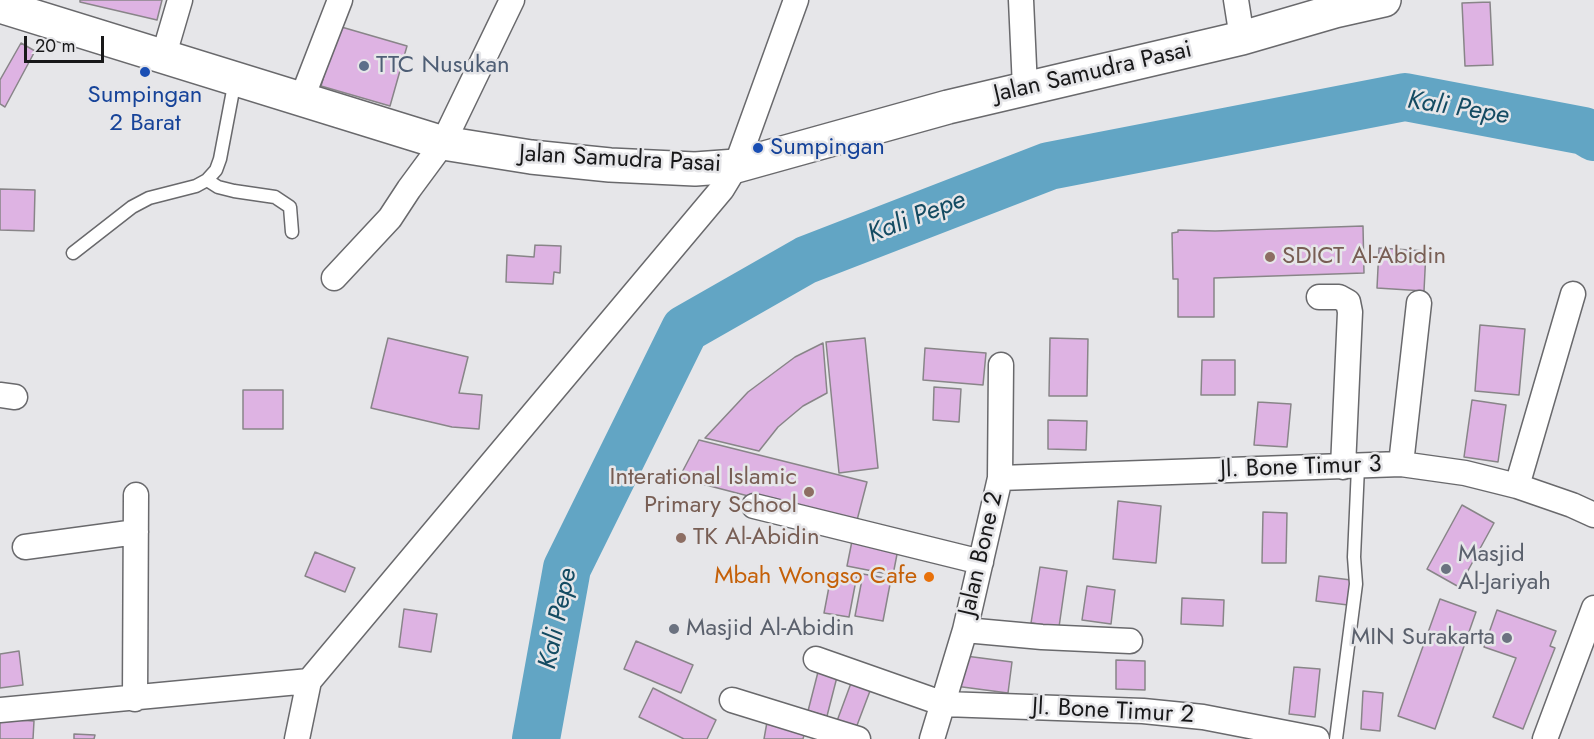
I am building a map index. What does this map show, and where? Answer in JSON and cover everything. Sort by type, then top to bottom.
[{"type":"street","points":[[163,58],[180,0]]},
{"type":"street","points":[[302,98],[340,0]]},
{"type":"street","points":[[334,278],[390,218],[443,143],[512,0]]},
{"type":"street","points":[[297,739],[309,681],[704,212],[736,166],[796,0]]},
{"type":"street","points":[[1021,0],[1025,88]]},
{"type":"street","points":[[1236,0],[1242,38]]},
{"type":"street","name":"Jalan Samudra Pasai","points":[[0,6],[443,143],[531,157],[610,165],[696,169],[736,166],[948,107],[1242,38],[1335,11],[1384,0]]},
{"type":"street","points":[[1517,486],[1573,294]]},
{"type":"street","points":[[1319,297],[1340,297],[1348,303],[1350,312],[1351,467]]},
{"type":"street","points":[[1401,464],[1419,303]]},
{"type":"street","name":"Jalan Bone 2","points":[[933,739],[965,630],[1000,478],[1001,365]]},
{"type":"street","name":"Jl. Bone Timur 3","points":[[1000,478],[1401,464],[1465,473],[1517,486],[1594,515]]},
{"type":"street","points":[[135,699],[136,495]]},
{"type":"street","points":[[754,506],[981,562]]},
{"type":"street","points":[[25,547],[136,532]]},
{"type":"street","points":[[1545,739],[1594,608]]},
{"type":"street","points":[[965,630],[1042,637],[1130,641]]},
{"type":"street","name":"Jl. Bone Timur 2","points":[[816,659],[944,704],[1143,711],[1201,728],[1317,739]]},
{"type":"street","points":[[0,710],[309,681]]},
{"type":"street","points":[[732,700],[858,739]]},
{"type":"lane","points":[[73,253],[149,198],[196,186],[207,180],[216,170],[220,159],[236,79]]},
{"type":"lane","points":[[207,180],[218,187],[275,197],[290,207],[292,232]]},
{"type":"lane","points":[[1336,739],[1356,584],[1351,467]]},
{"type":"building","points":[[80,0],[162,0],[157,20],[80,2]]},
{"type":"building","points":[[1490,2],[1493,65],[1465,66],[1462,3]]},
{"type":"building","name":"TTC Nusukan","points":[[338,26],[407,46],[390,106],[321,86]]},
{"type":"building","points":[[21,43],[35,51],[5,107],[0,104],[0,80]]},
{"type":"building","points":[[0,189],[35,190],[34,231],[0,230]]},
{"type":"building","points":[[1363,226],[1364,273],[1214,278],[1214,317],[1178,317],[1178,279],[1173,279],[1172,233],[1178,230]]},
{"type":"building","points":[[535,245],[561,246],[560,273],[554,272],[553,284],[506,282],[507,255],[534,257]]},
{"type":"building","points":[[1379,248],[1426,251],[1424,291],[1377,288]]},
{"type":"building","points":[[1480,325],[1525,329],[1519,395],[1475,391]]},
{"type":"building","points":[[388,338],[468,357],[459,393],[482,395],[479,429],[452,427],[371,408]]},
{"type":"building","points":[[865,338],[878,468],[839,473],[826,342]]},
{"type":"building","points":[[1050,338],[1088,339],[1087,396],[1049,396]]},
{"type":"building","points":[[823,343],[827,393],[803,406],[778,427],[759,451],[705,438],[748,392],[795,357]]},
{"type":"building","points":[[925,348],[986,353],[983,385],[923,380]]},
{"type":"building","points":[[1202,360],[1235,360],[1235,395],[1201,395]]},
{"type":"building","points":[[934,387],[961,389],[959,422],[933,420]]},
{"type":"building","points":[[243,390],[283,390],[283,429],[243,429]]},
{"type":"building","points":[[1472,400],[1506,405],[1498,462],[1464,457]]},
{"type":"building","points":[[1258,402],[1291,404],[1287,447],[1254,445]]},
{"type":"building","points":[[1048,420],[1087,421],[1086,450],[1048,449]]},
{"type":"building","points":[[699,440],[867,482],[856,524],[679,478]]},
{"type":"building","points":[[1118,501],[1161,506],[1156,563],[1113,559]]},
{"type":"building","points":[[1462,505],[1494,523],[1459,587],[1427,569]]},
{"type":"building","points":[[1263,512],[1287,513],[1286,563],[1262,563]]},
{"type":"building","points":[[852,541],[898,549],[893,575],[847,566]]},
{"type":"building","points":[[315,552],[355,568],[345,592],[305,576]]},
{"type":"building","points":[[1040,567],[1067,571],[1059,627],[1031,623]]},
{"type":"building","points":[[832,571],[857,575],[849,617],[824,613]]},
{"type":"building","points":[[863,574],[891,579],[883,621],[855,616]]},
{"type":"building","points":[[1319,576],[1351,580],[1348,605],[1316,601]]},
{"type":"building","points":[[1087,586],[1115,590],[1111,624],[1082,620]]},
{"type":"building","points":[[1182,598],[1224,600],[1223,626],[1181,624]]},
{"type":"building","points":[[1440,599],[1476,612],[1435,729],[1398,716]]},
{"type":"building","points":[[404,609],[437,614],[431,652],[399,647]]},
{"type":"building","points":[[1497,610],[1556,631],[1550,646],[1555,648],[1523,729],[1493,717],[1516,658],[1484,647]]},
{"type":"building","points":[[636,641],[693,665],[681,693],[624,669]]},
{"type":"building","points":[[19,651],[23,685],[0,688],[0,654]]},
{"type":"building","points":[[958,655],[1012,662],[1008,693],[955,686]]},
{"type":"building","points":[[1116,660],[1145,661],[1145,690],[1116,689]]},
{"type":"building","points":[[1294,667],[1320,669],[1315,717],[1289,714]]},
{"type":"building","points":[[818,672],[837,677],[827,716],[808,711]]},
{"type":"building","points":[[854,675],[873,683],[856,728],[837,721]]},
{"type":"building","points":[[653,688],[716,720],[707,739],[684,739],[639,717]]},
{"type":"building","points":[[1363,691],[1383,693],[1380,731],[1361,729]]},
{"type":"building","points":[[0,719],[34,721],[33,739],[0,739]]},
{"type":"building","points":[[767,722],[805,731],[803,739],[764,739]]},
{"type":"building","points":[[74,734],[95,735],[94,739],[74,739]]},
{"type":"waterway","name":"Kali Pepe","points":[[536,739],[567,568],[685,329],[806,260],[1049,166],[1405,97],[1584,131],[1594,137]]},
{"type":"place","name":"TTC Nusukan","points":[[364,66]]},
{"type":"place","name":"Sumpingan 2 Barat","points":[[145,72]]},
{"type":"place","name":"Sumpingan","points":[[758,148]]},
{"type":"place","name":"SDICT Al-Abidin","points":[[1270,257]]},
{"type":"place","name":"Interational Islamic Primary School","points":[[809,492]]},
{"type":"place","name":"TK Al-Abidin","points":[[681,538]]},
{"type":"place","name":"Masjid Al-Jariyah","points":[[1446,569]]},
{"type":"place","name":"Mbah Wongso Cafe","points":[[929,577]]},
{"type":"place","name":"Masjid Al-Abidin","points":[[674,629]]},
{"type":"place","name":"MIN Surakarta","points":[[1507,638]]}]
